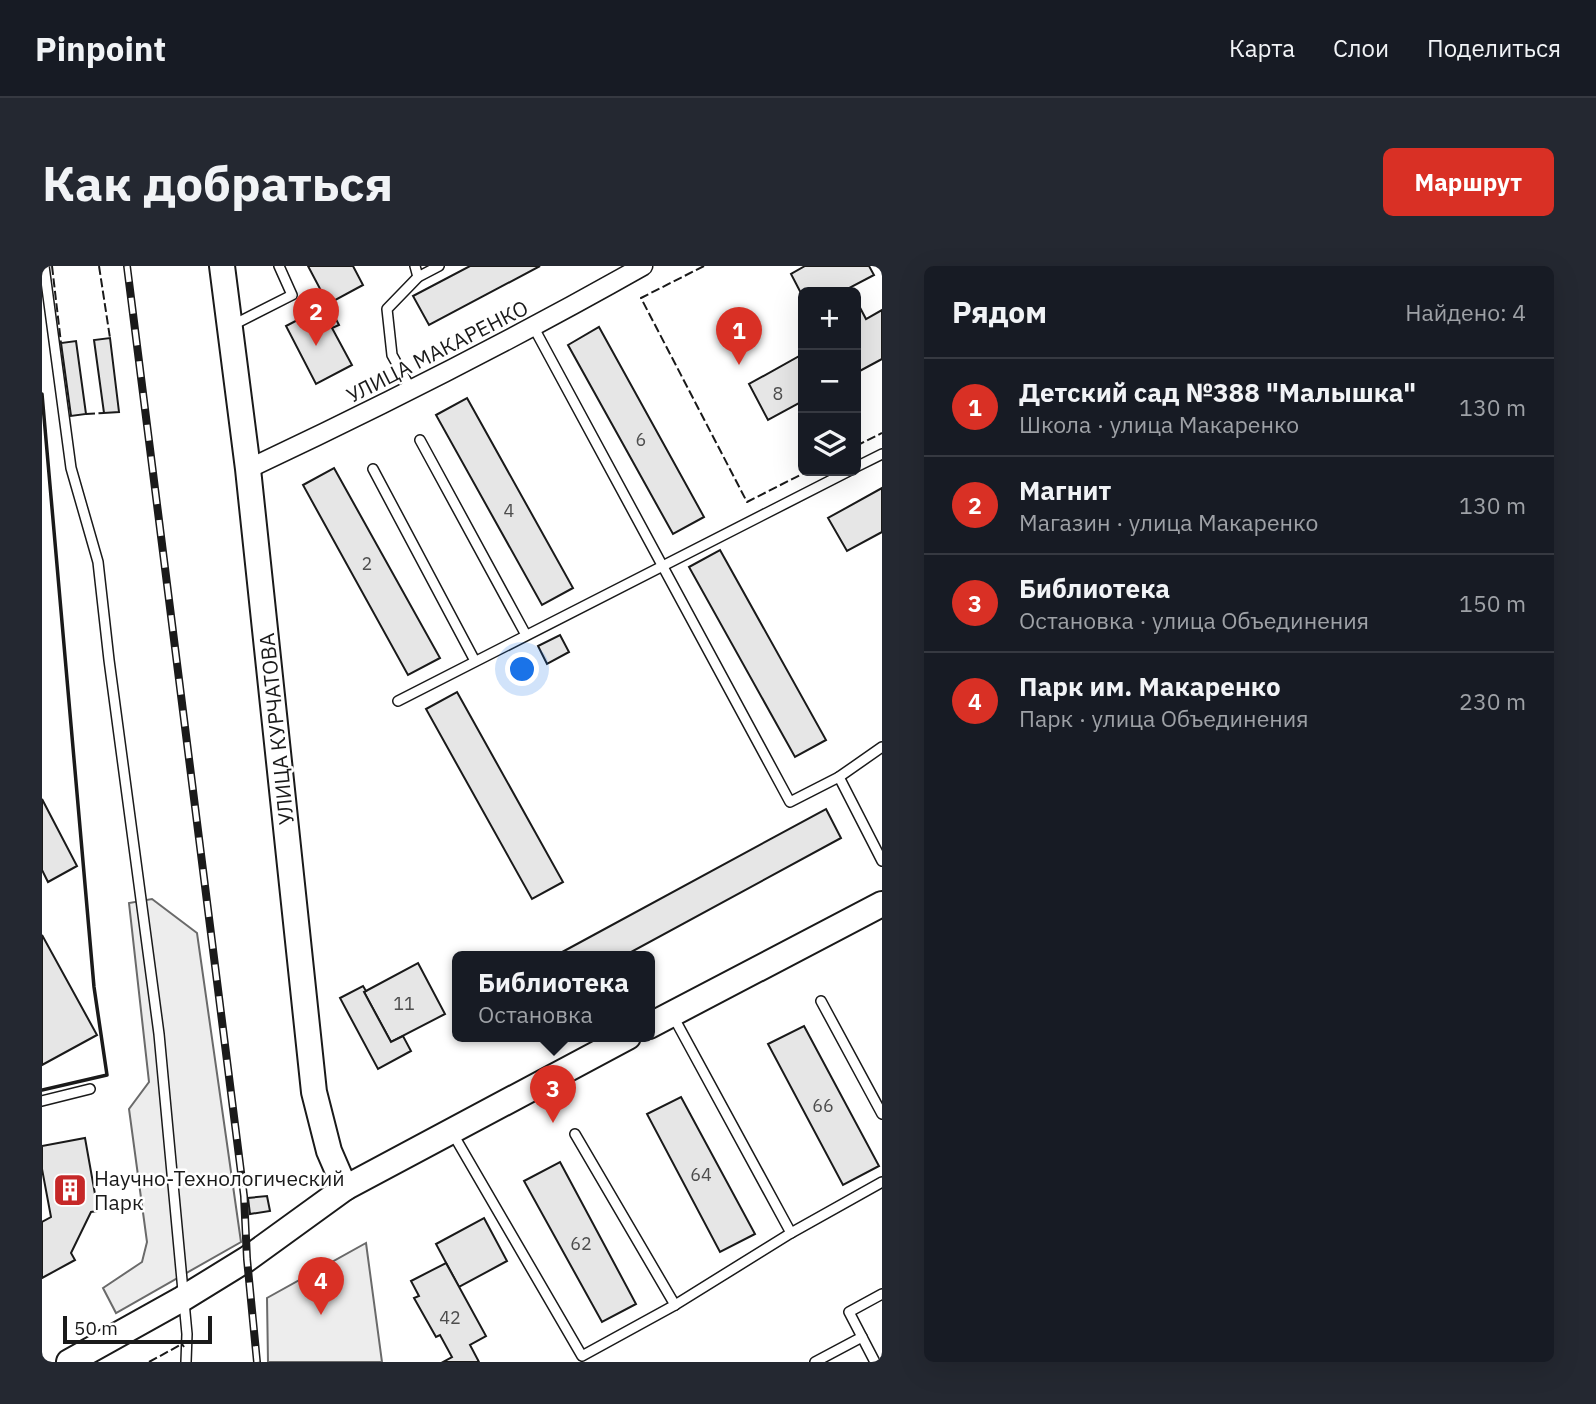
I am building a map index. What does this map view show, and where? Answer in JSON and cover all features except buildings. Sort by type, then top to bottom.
[{"type":"main road","name":"УЛИЦА КУРЧАТОВА","points":[[222,266],[248,470],[314,1092],[329,1151],[345,1188]]},
{"type":"main road","points":[[655,1023],[882,904]]},
{"type":"main road","points":[[69,1362],[247,1259],[345,1188],[619,1042]]},
{"type":"street","name":"УЛИЦА МАКАРЕНКО","points":[[248,470],[412,391],[534,328],[643,266]]},
{"type":"lane","points":[[44,266],[71,468],[98,562],[128,812],[159,1034],[187,1334],[186,1362]]},
{"type":"lane","points":[[230,327],[292,295],[279,266]]},
{"type":"lane","points":[[415,266],[418,277]]},
{"type":"lane","points":[[412,391],[392,355],[387,309],[418,277],[439,266]]},
{"type":"lane","points":[[534,328],[790,802],[839,777],[882,747]]},
{"type":"lane","points":[[421,440],[526,635]]},
{"type":"lane","points":[[861,464],[882,454]]},
{"type":"lane","points":[[373,470],[475,661]]},
{"type":"lane","points":[[398,701],[839,476]]},
{"type":"lane","points":[[839,777],[882,861]]},
{"type":"lane","points":[[821,1001],[882,1114]]},
{"type":"lane","points":[[672,1013],[790,1233]]},
{"type":"lane","points":[[42,1101],[90,1089]]},
{"type":"lane","points":[[452,1132],[584,1359],[790,1233],[882,1182]]},
{"type":"lane","points":[[575,1134],[675,1305]]},
{"type":"lane","points":[[875,1362],[849,1312],[882,1294]]},
{"type":"lane","points":[[815,1362],[862,1337]]},
{"type":"shaded area","points":[[152,899],[197,933],[241,1242],[116,1313],[103,1288],[142,1262],[147,1242],[129,1109],[149,1082],[129,903]]},
{"type":"shaded area","points":[[366,1243],[382,1362],[268,1362],[267,1298]]},
{"type":"railway","points":[[127,266],[244,1196],[257,1362]]},
{"type":"fence","points":[[52,266],[61,343]]},
{"type":"fence","points":[[99,266],[110,338]]},
{"type":"fence","points":[[704,266],[641,298],[747,502],[798,476]]},
{"type":"fence","points":[[86,414],[104,413]]},
{"type":"fence","points":[[861,444],[882,433]]},
{"type":"fence","points":[[149,1362],[182,1344],[184,1347]]},
{"type":"wall","points":[[42,394],[94,987],[107,1075],[42,1090]]},
{"type":"place","name":"Магнит","points":[[316,346]]},
{"type":"place","name":"Детский сад №388 \"Малышка\"","points":[[739,365]]},
{"type":"place","name":"Библиотека","points":[[553,1123]]},
{"type":"place","name":"Научно-Технологический Парк","points":[[70,1190]]},
{"type":"place","name":"Парк им. Макаренко","points":[[321,1315]]}]
